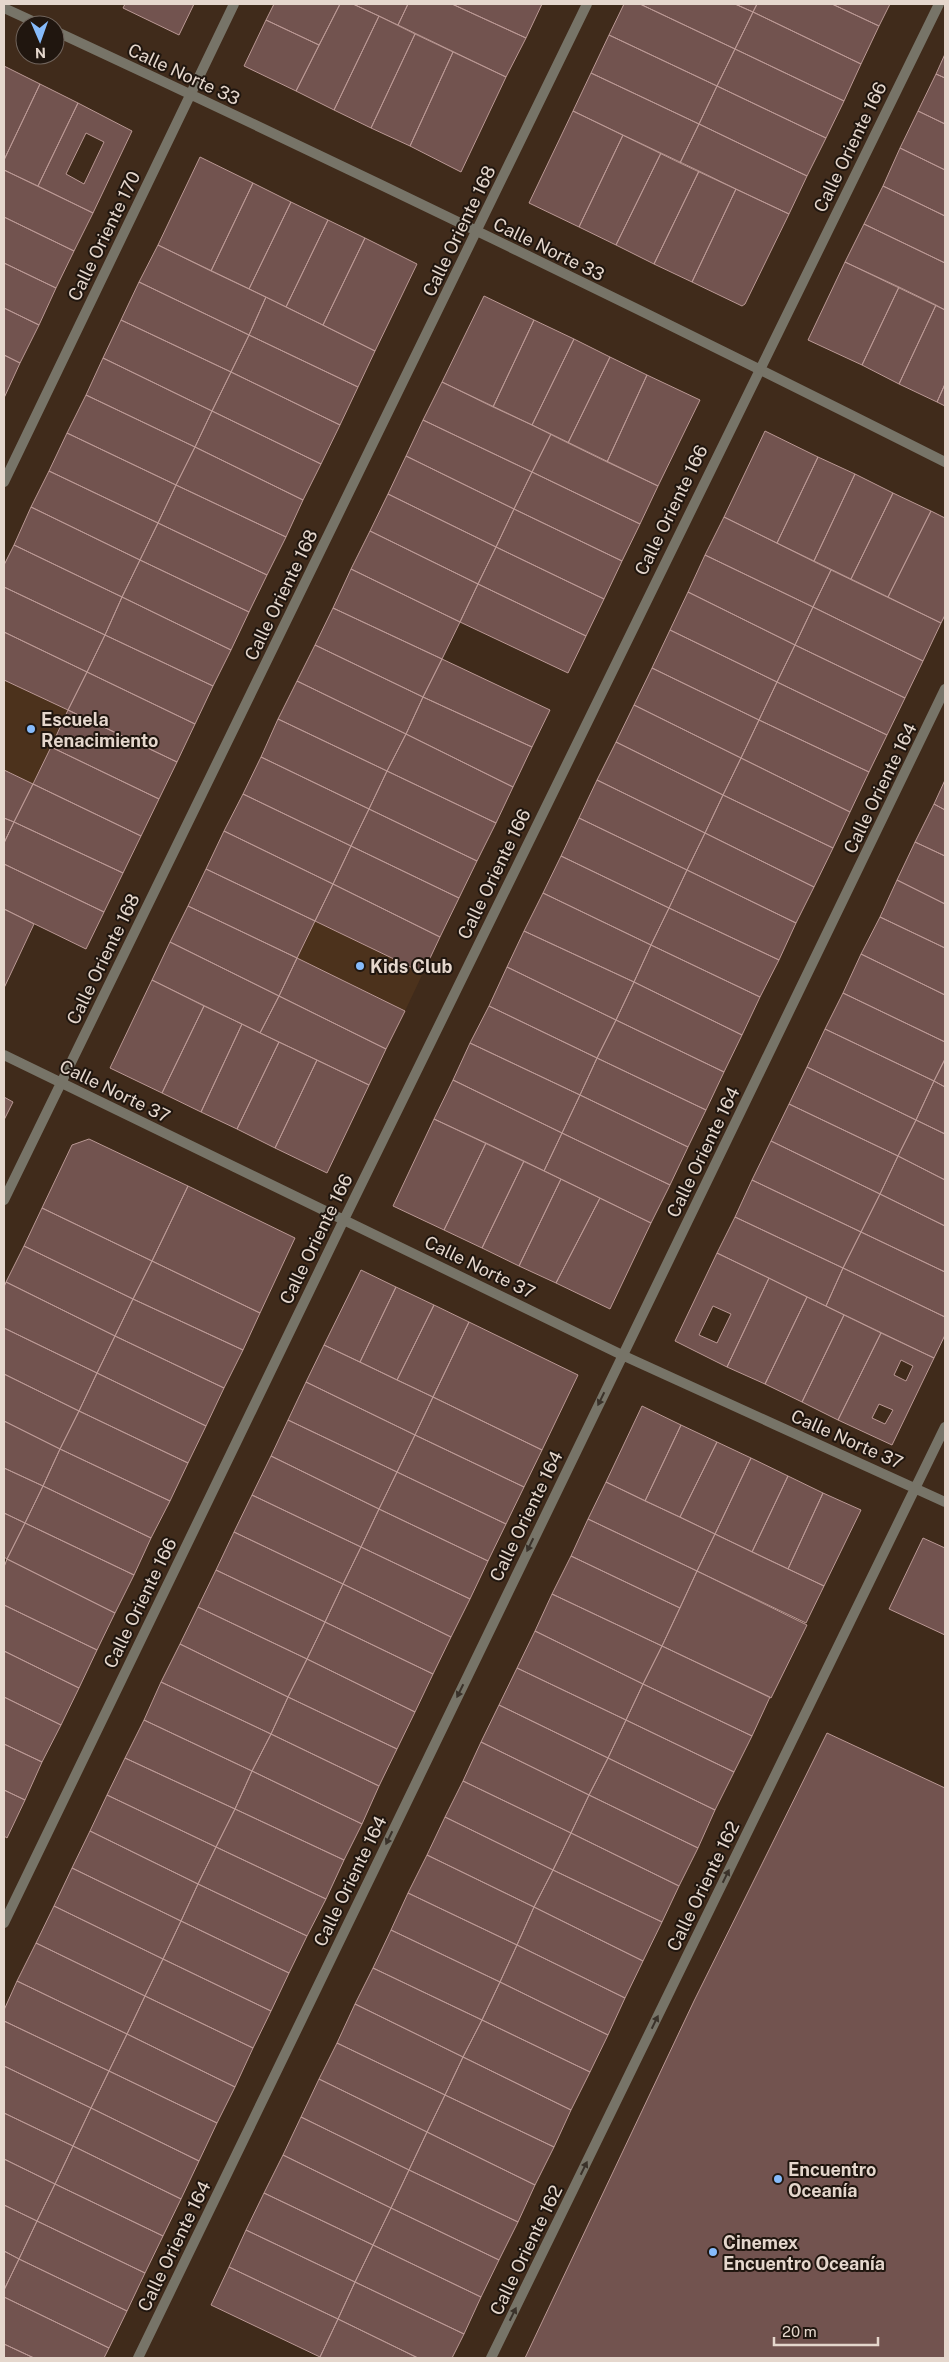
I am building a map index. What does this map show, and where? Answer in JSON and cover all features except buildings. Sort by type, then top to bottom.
[{"type":"street","name":"Calle Oriente 170","points":[[4,482],[234,4]]},
{"type":"street","name":"Calle Oriente 168","points":[[4,1200],[587,4]]},
{"type":"street","name":"Calle Oriente 166","points":[[4,1923],[758,368],[939,4]]},
{"type":"street","points":[[4,8],[19,15]]},
{"type":"street","name":"Calle Norte 33","points":[[65,37],[190,94],[477,232],[758,368],[945,462]]},
{"type":"street","name":"Calle Oriente 164","points":[[138,2358],[945,689]]},
{"type":"street","name":"Calle Norte 37","points":[[4,1055],[622,1355],[945,1502]]},
{"type":"street","name":"Calle Oriente 162","points":[[491,2358],[945,1428]]},
{"type":"shaded area","name":"Escuela Renacimiento","points":[[4,680],[68,710],[33,784],[4,770]]},
{"type":"shaded area","name":"Kids Club","points":[[315,921],[423,973],[405,1011],[297,958]]},
{"type":"place","name":"Escuela Renacimiento","points":[[31,729]]},
{"type":"place","name":"Kids Club","points":[[360,966]]},
{"type":"place","name":"Encuentro Oceanía","points":[[778,2179]]},
{"type":"place","name":"Cinemex Encuentro Oceanía","points":[[713,2252]]}]
